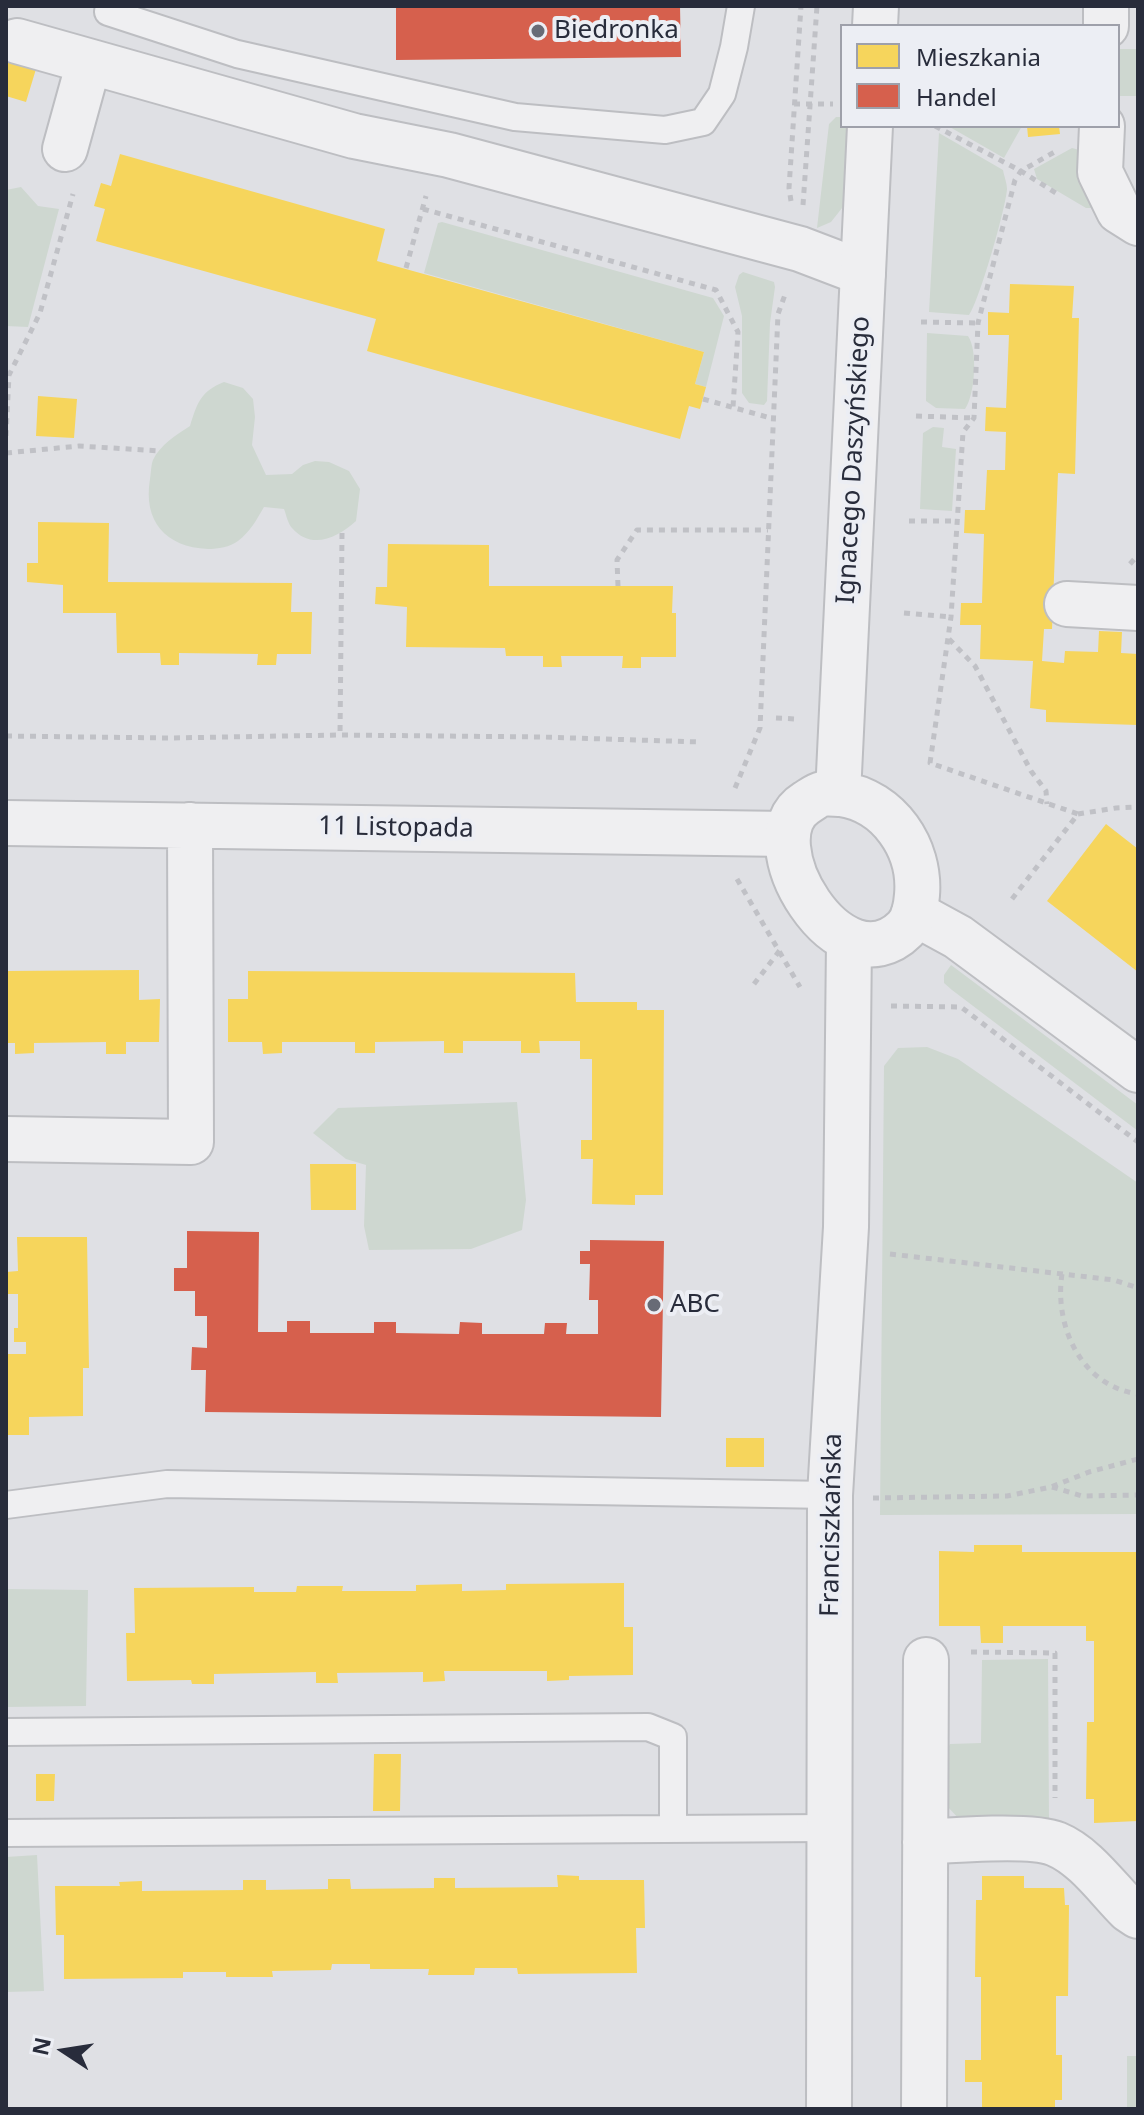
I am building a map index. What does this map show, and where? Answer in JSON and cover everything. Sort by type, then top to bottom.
[{"type":"street","points":[[17,41],[354,136],[449,155],[800,249],[863,273]]},
{"type":"street","points":[[70,169],[89,62]]},
{"type":"street","name":"Ignacego Daszyńskiego","points":[[838,794],[870,128]]},
{"type":"street","points":[[1102,128],[1100,172],[1128,217]]},
{"type":"street","points":[[1067,604],[1138,608]]},
{"type":"street","points":[[838,794],[862,797],[901,833],[911,848],[918,886],[914,913],[906,928],[887,941],[865,945],[849,941],[831,928],[809,902],[794,871],[787,834],[800,807],[820,795],[838,794]]},
{"type":"street","name":"11 Listopada","points":[[6,823],[787,834]]},
{"type":"street","points":[[6,1139],[191,1142],[190,825]]},
{"type":"street","points":[[914,913],[958,937],[1138,1070]]},
{"type":"street","name":"Franciszkańska","points":[[829,2109],[829,1828],[846,1496],[849,941]]},
{"type":"street","points":[[924,2109],[925,1842],[945,1656]]},
{"type":"street","points":[[925,1842],[1036,1839],[1055,1843],[1079,1859],[1138,1916]]},
{"type":"lane","points":[[109,6],[108,12],[237,54],[515,117],[665,130],[703,122],[722,94],[741,6]]},
{"type":"lane","points":[[6,1505],[167,1484],[846,1496]]},
{"type":"lane","points":[[6,1732],[648,1727],[673,1737],[673,1828]]},
{"type":"lane","points":[[6,1833],[829,1828]]},
{"type":"path","points":[[800,249],[789,188],[801,6]]},
{"type":"path","points":[[817,6],[800,249],[778,314],[760,728],[729,802],[729,858],[747,897],[801,990],[825,1006],[961,1007],[1138,1142]]},
{"type":"path","points":[[794,104],[840,104]]},
{"type":"path","points":[[939,128],[1021,171],[1087,212],[1128,217]]},
{"type":"path","points":[[1060,149],[1021,171],[1015,180],[978,323],[974,418],[963,432],[951,617],[930,763],[1078,814],[1138,807]]},
{"type":"path","points":[[6,436],[9,375],[40,313],[70,169]]},
{"type":"path","points":[[406,268],[427,194],[414,190]]},
{"type":"path","points":[[423,209],[716,290],[738,332],[733,407]]},
{"type":"path","points":[[921,322],[978,323]]},
{"type":"path","points":[[703,399],[774,419]]},
{"type":"path","points":[[916,416],[974,418]]},
{"type":"path","points":[[6,453],[79,446],[161,451]]},
{"type":"path","points":[[909,521],[957,521]]},
{"type":"path","points":[[618,586],[617,560],[637,530],[768,530]]},
{"type":"path","points":[[340,735],[342,533]]},
{"type":"path","points":[[904,613],[951,617]]},
{"type":"path","points":[[948,638],[975,666],[1031,771],[1046,791],[1047,804]]},
{"type":"path","points":[[6,736],[169,738],[340,735],[701,742]]},
{"type":"path","points":[[1012,899],[1078,814]]},
{"type":"path","points":[[754,984],[780,950]]},
{"type":"path","points":[[880,1253],[1114,1280],[1138,1288]]},
{"type":"path","points":[[1062,1274],[1061,1314],[1068,1338],[1085,1368],[1110,1384],[1138,1394]]},
{"type":"path","points":[[846,1496],[1007,1496],[1051,1487],[1089,1472],[1138,1459]]},
{"type":"path","points":[[1051,1487],[1082,1496],[1138,1495]]},
{"type":"path","points":[[945,1656],[1055,1653],[1055,1843]]},
{"type":"shaded area","points":[[1120,49],[1138,49],[1138,96],[1120,96]]},
{"type":"shaded area","points":[[840,117],[840,128],[850,128],[846,203],[831,222],[817,228],[829,124]]},
{"type":"shaded area","points":[[952,128],[1021,128],[1004,158]]},
{"type":"shaded area","points":[[939,133],[1003,170],[1007,184],[991,254],[969,315],[929,312]]},
{"type":"shaded area","points":[[1072,148],[1083,151],[1097,208],[1086,208],[1037,179],[1034,169]]},
{"type":"shaded area","points":[[21,187],[38,206],[59,209],[28,327],[6,326],[6,190]]},
{"type":"shaded area","points":[[438,223],[713,298],[724,316],[706,387],[695,384],[704,352],[424,273]]},
{"type":"shaded area","points":[[743,272],[774,282],[775,287],[770,323],[767,401],[764,405],[749,403],[742,393],[742,316],[735,287]]},
{"type":"shaded area","points":[[927,333],[968,336],[973,351],[974,372],[965,409],[936,408],[926,401]]},
{"type":"shaded area","points":[[224,382],[243,388],[253,399],[252,445],[266,475],[292,474],[303,465],[315,461],[329,462],[349,471],[360,489],[356,521],[325,539],[308,539],[291,526],[284,509],[264,507],[238,541],[212,549],[180,543],[160,529],[150,507],[153,460],[164,445],[190,426],[205,394]]},
{"type":"shaded area","points":[[933,427],[944,428],[942,447],[956,449],[952,511],[920,509],[923,433]]},
{"type":"shaded area","points":[[951,965],[1138,1105],[1138,1131],[944,983],[944,975]]},
{"type":"shaded area","points":[[927,1047],[958,1059],[1138,1183],[1138,1514],[880,1515],[884,1066],[898,1048]]},
{"type":"shaded area","points":[[517,1102],[526,1200],[522,1230],[471,1249],[369,1250],[364,1226],[366,1165],[346,1159],[313,1133],[338,1108]]},
{"type":"shaded area","points":[[6,1589],[88,1590],[86,1706],[6,1707]]},
{"type":"shaded area","points":[[1048,1659],[1049,1822],[960,1820],[947,1806],[948,1748],[950,1744],[981,1743],[982,1660]]},
{"type":"shaded area","points":[[37,1855],[44,1991],[6,1992],[6,1857]]},
{"type":"shaded area","points":[[1127,2056],[1138,2056],[1138,2109],[1127,2109]]},
{"type":"building: Mieszkania","points":[[6,60],[36,69],[26,102],[6,96]]},
{"type":"building: Mieszkania","points":[[1027,128],[1059,128],[1060,134],[1028,137]]},
{"type":"building: Mieszkania","points":[[120,154],[385,229],[377,261],[704,352],[695,384],[706,387],[700,409],[689,406],[680,439],[367,351],[376,319],[96,241],[105,209],[94,206],[101,183],[111,186]]},
{"type":"building: Mieszkania","points":[[1010,284],[1074,286],[1072,318],[1079,318],[1075,474],[1058,473],[1052,629],[1044,629],[1042,661],[1064,663],[1065,651],[1098,652],[1099,631],[1122,632],[1121,653],[1138,654],[1138,725],[1046,722],[1046,710],[1030,708],[1033,661],[980,659],[981,625],[960,625],[961,603],[982,603],[984,534],[964,533],[965,510],[985,510],[987,470],[1005,470],[1006,432],[985,431],[986,407],[1006,408],[1009,335],[988,335],[988,312],[1009,313]]},
{"type":"building: Mieszkania","points":[[38,396],[77,399],[74,438],[36,436]]},
{"type":"building: Mieszkania","points":[[38,522],[109,523],[108,582],[292,583],[291,612],[312,612],[311,654],[277,654],[276,665],[257,665],[258,654],[179,653],[179,665],[161,665],[160,653],[117,653],[116,613],[63,613],[63,585],[27,582],[27,563],[38,563]]},
{"type":"building: Mieszkania","points":[[388,544],[489,545],[489,586],[673,586],[676,657],[641,657],[641,668],[622,668],[623,656],[561,656],[562,667],[543,667],[543,656],[506,656],[505,648],[406,647],[407,607],[375,604],[376,587],[387,587]]},
{"type":"building: Mieszkania","points":[[1106,824],[1138,849],[1138,972],[1047,901]]},
{"type":"building: Mieszkania","points":[[139,970],[139,1000],[160,999],[159,1042],[126,1042],[126,1054],[106,1054],[106,1042],[34,1043],[34,1053],[15,1054],[15,1043],[6,1043],[6,971]]},
{"type":"building: Mieszkania","points":[[248,971],[575,973],[576,1002],[637,1002],[637,1010],[664,1010],[663,1195],[635,1195],[635,1205],[592,1204],[593,1159],[581,1159],[581,1140],[592,1140],[592,1059],[580,1059],[580,1041],[539,1041],[540,1053],[521,1053],[521,1041],[463,1041],[463,1053],[444,1053],[444,1041],[375,1042],[375,1053],[355,1053],[355,1042],[282,1042],[282,1053],[263,1054],[262,1042],[228,1042],[228,999],[248,999]]},
{"type":"building: Mieszkania","points":[[310,1164],[356,1164],[356,1210],[311,1210]]},
{"type":"building: Mieszkania","points":[[17,1237],[87,1237],[89,1368],[83,1368],[83,1416],[29,1417],[29,1435],[6,1435],[6,1354],[26,1354],[26,1342],[14,1342],[14,1328],[18,1328],[18,1294],[6,1294],[6,1272],[18,1271]]},
{"type":"building: Mieszkania","points":[[726,1438],[764,1438],[764,1467],[726,1467]]},
{"type":"building: Mieszkania","points":[[974,1545],[1022,1545],[1022,1552],[1138,1552],[1138,1821],[1094,1823],[1094,1799],[1086,1799],[1087,1722],[1094,1722],[1094,1641],[1086,1641],[1086,1626],[1003,1626],[1003,1643],[981,1643],[980,1626],[939,1626],[939,1551],[974,1552]]},
{"type":"building: Mieszkania","points":[[624,1583],[624,1627],[633,1627],[633,1675],[569,1676],[569,1680],[547,1681],[547,1671],[444,1671],[445,1681],[423,1682],[423,1672],[337,1673],[338,1683],[316,1683],[316,1672],[214,1674],[214,1684],[192,1684],[191,1680],[127,1681],[126,1633],[135,1633],[134,1588],[254,1587],[254,1592],[296,1592],[297,1586],[343,1586],[342,1591],[416,1591],[416,1585],[462,1584],[462,1591],[506,1590],[506,1584]]},
{"type":"building: Mieszkania","points":[[374,1754],[401,1754],[400,1811],[373,1811]]},
{"type":"building: Mieszkania","points":[[36,1774],[55,1774],[54,1801],[36,1801]]},
{"type":"building: Mieszkania","points":[[557,1875],[579,1876],[579,1880],[644,1880],[645,1928],[636,1928],[637,1973],[518,1974],[517,1968],[475,1968],[474,1975],[428,1975],[429,1969],[370,1969],[370,1964],[332,1964],[331,1970],[272,1971],[273,1977],[226,1977],[226,1972],[183,1972],[183,1978],[64,1979],[64,1935],[56,1935],[55,1886],[120,1886],[119,1882],[142,1881],[142,1891],[243,1890],[243,1880],[266,1880],[266,1890],[328,1889],[328,1879],[350,1879],[351,1889],[434,1888],[434,1878],[455,1878],[455,1888],[558,1887]]},
{"type":"building: Mieszkania","points":[[982,1876],[1024,1876],[1024,1888],[1064,1888],[1065,1905],[1069,1905],[1068,1996],[1056,1996],[1056,2055],[1062,2055],[1062,2100],[1055,2100],[1055,2109],[982,2109],[982,2082],[965,2082],[965,2060],[981,2060],[981,1977],[975,1977],[976,1900],[982,1900]]},
{"type":"building: Handel","name":"Biedronka","points":[[396,6],[680,6],[681,57],[396,60]]},
{"type":"building: Handel","points":[[187,1231],[259,1232],[258,1332],[287,1332],[287,1321],[310,1321],[310,1333],[374,1333],[374,1322],[396,1322],[396,1333],[459,1334],[460,1322],[482,1323],[482,1334],[544,1334],[545,1323],[567,1323],[566,1334],[598,1334],[598,1300],[589,1300],[590,1264],[580,1264],[580,1251],[590,1251],[590,1240],[664,1241],[661,1417],[205,1412],[206,1370],[191,1370],[192,1347],[207,1348],[207,1316],[195,1316],[195,1291],[174,1291],[174,1268],[187,1268]]},
{"type":"place","name":"Biedronka","points":[[538,31]]},
{"type":"place","name":"ABC","points":[[654,1305]]}]
